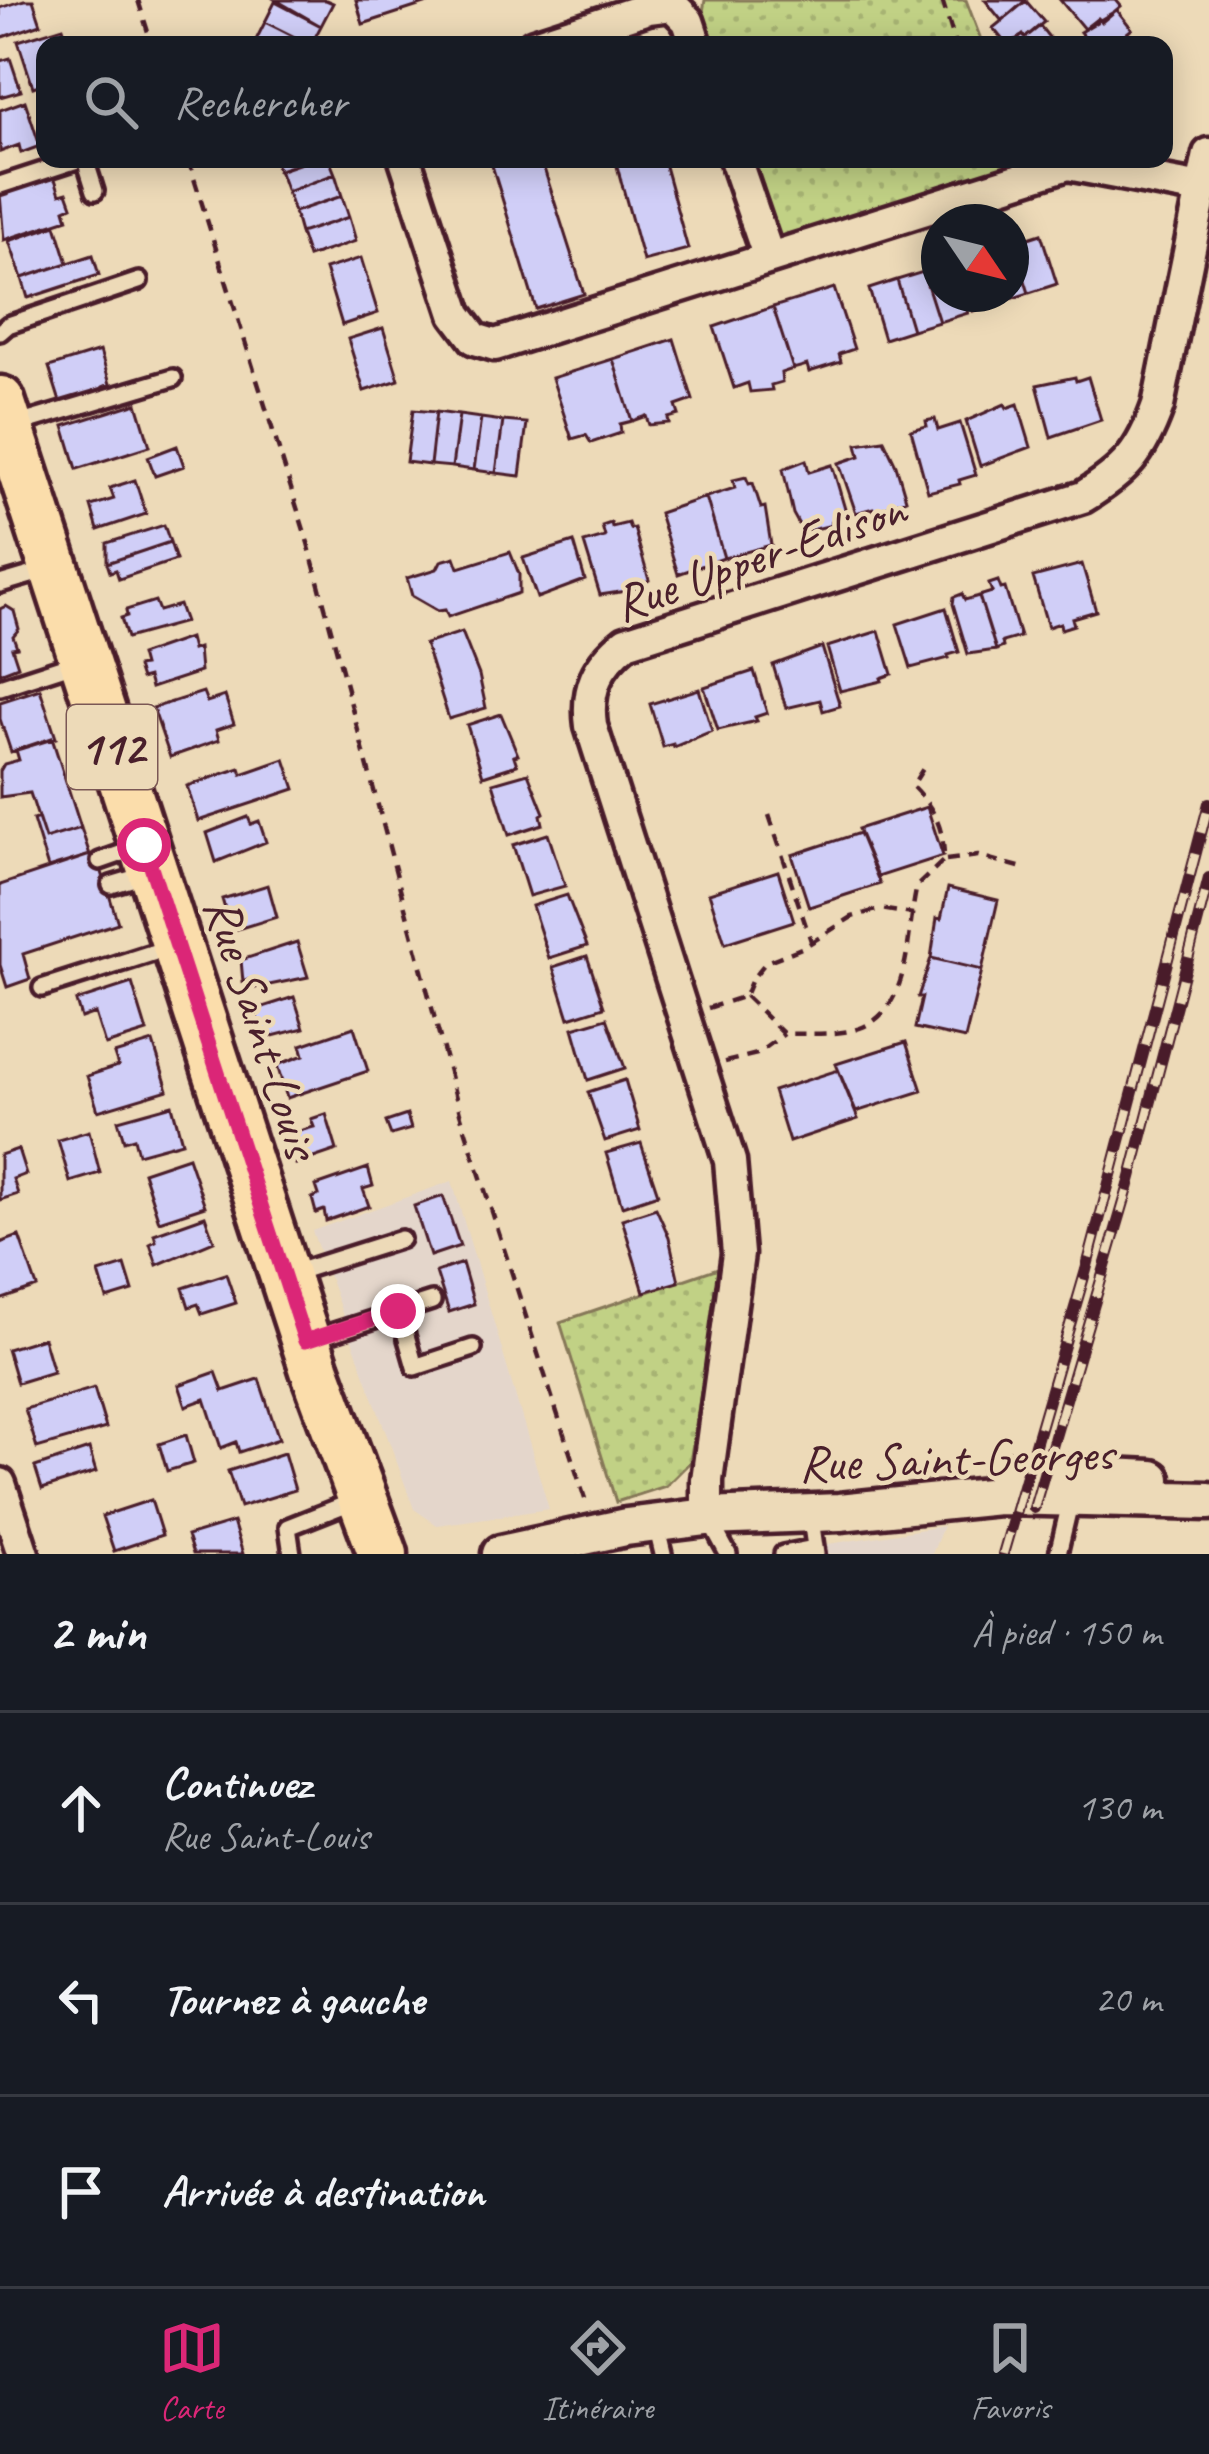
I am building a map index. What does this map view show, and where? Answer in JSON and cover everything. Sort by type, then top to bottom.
[{"type":"main road","name":"Rue Saint-Louis","points":[[7,437],[84,660],[127,866],[176,946],[305,1341],[381,1552]]},
{"type":"street","points":[[561,36],[672,4],[688,21],[693,36]]},
{"type":"street","name":"Rue Upper-Edison","points":[[707,1517],[707,1480],[737,1254],[730,1161],[591,726],[590,693],[608,657],[626,643],[1083,497],[1113,478],[1137,453],[1158,406],[1209,154]]},
{"type":"street","points":[[408,168],[456,314],[475,339],[495,344],[1055,168]]},
{"type":"street","points":[[738,168],[769,258]]},
{"type":"street","points":[[1089,168],[1202,190]]},
{"type":"street","name":"Rue Saint-Georges","points":[[501,1554],[659,1538],[707,1517],[812,1528],[982,1473],[1209,1501]]},
{"type":"street","points":[[0,1484],[23,1554]]},
{"type":"street","name":"Rue Saint-Georges","points":[[1075,1486],[1209,1486]]},
{"type":"lane","points":[[0,185],[54,168]]},
{"type":"lane","points":[[85,168],[94,191]]},
{"type":"lane","points":[[0,332],[8,325],[139,281]]},
{"type":"lane","points":[[7,437],[173,377]]},
{"type":"lane","points":[[0,584],[53,568]]},
{"type":"lane","points":[[0,687],[84,660]]},
{"type":"lane","points":[[42,988],[176,946]]},
{"type":"lane","points":[[284,1276],[401,1239]]},
{"type":"lane","points":[[305,1341],[432,1300]]},
{"type":"lane","points":[[398,1311],[415,1366],[472,1348]]},
{"type":"lane","points":[[1058,1554],[1075,1486]]},
{"type":"lane","points":[[292,1554],[288,1527],[362,1498]]},
{"type":"lane","points":[[707,1517],[728,1554]]},
{"type":"lane","points":[[783,1554],[812,1528]]},
{"type":"path","points":[[138,0],[149,36]]},
{"type":"path","points":[[942,0],[953,36]]},
{"type":"path","points":[[191,168],[308,543],[460,1114],[589,1512]]},
{"type":"path","points":[[926,764],[912,786],[933,810],[944,835],[944,860]]},
{"type":"path","points":[[769,815],[811,941]]},
{"type":"path","points":[[723,1063],[757,1054],[784,1034],[858,1029],[883,1015],[898,985],[917,886],[944,860],[978,856],[1023,868]]},
{"type":"path","points":[[705,1009],[745,996],[766,962],[868,911],[914,914]]},
{"type":"path","points":[[745,996],[784,1034]]},
{"type":"shaded area","points":[[452,1181],[549,1509],[437,1525],[414,1509],[312,1231]]},
{"type":"shaded area","points":[[943,1526],[932,1554],[765,1554]]},
{"type":"green space","points":[[705,0],[966,0],[980,36],[710,36],[703,12]]},
{"type":"green space","points":[[753,168],[1028,168],[1030,172],[778,248]]},
{"type":"green space","points":[[721,1267],[690,1462],[666,1486],[616,1502],[560,1322]]},
{"type":"building","points":[[33,0],[41,24],[0,38],[0,8]]},
{"type":"building","points":[[276,0],[326,0],[333,3],[321,26]]},
{"type":"building","points":[[356,0],[437,0],[363,24]]},
{"type":"building","points":[[985,0],[1026,0],[1002,21]]},
{"type":"building","points":[[1060,0],[1116,0],[1121,6],[1084,29]]},
{"type":"building","points":[[1026,1],[1044,22],[1027,36],[1000,36],[993,28]]},
{"type":"building","points":[[275,2],[321,26],[316,36],[293,36],[265,22]]},
{"type":"building","points":[[1117,10],[1132,29],[1123,36],[1083,36],[1080,32]]},
{"type":"building","points":[[265,22],[292,36],[258,36]]},
{"type":"building","points":[[1040,26],[1048,36],[1028,36]]},
{"type":"building","points":[[63,27],[66,36],[36,36],[36,86],[33,87],[18,41]]},
{"type":"building","points":[[10,58],[21,91],[0,97],[0,61]]},
{"type":"building","points":[[25,101],[36,147],[21,153],[19,145],[0,152],[0,110]]},
{"type":"building","points":[[333,168],[335,174],[287,192],[279,170]]},
{"type":"building","points":[[493,168],[544,168],[584,294],[536,309]]},
{"type":"building","points":[[617,168],[666,168],[688,249],[643,261]]},
{"type":"building","points":[[335,174],[342,196],[294,212],[287,192]]},
{"type":"building","points":[[54,176],[60,194],[67,192],[72,206],[65,209],[68,219],[4,240],[0,194]]},
{"type":"building","points":[[342,196],[349,217],[300,233],[294,212]]},
{"type":"building","points":[[349,217],[356,241],[308,257],[300,233]]},
{"type":"building","points":[[56,225],[68,263],[22,278],[9,241]]},
{"type":"building","points":[[1041,234],[1057,284],[1029,293],[1029,238]]},
{"type":"building","points":[[93,255],[99,275],[28,298],[22,278]]},
{"type":"building","points":[[361,258],[378,313],[342,325],[325,269]]},
{"type":"building","points":[[921,273],[921,312],[936,312],[939,322],[912,330],[897,280]]},
{"type":"building","points":[[897,280],[912,330],[884,339],[869,289]]},
{"type":"building","points":[[834,288],[854,349],[839,354],[841,362],[809,372],[807,365],[793,369],[773,307]]},
{"type":"building","points":[[773,307],[793,369],[781,373],[782,382],[771,385],[772,390],[750,392],[748,383],[734,388],[714,327]]},
{"type":"building","points":[[936,312],[968,312],[968,313],[939,322]]},
{"type":"building","points":[[383,328],[399,380],[364,391],[348,339]]},
{"type":"building","points":[[674,339],[693,400],[676,406],[679,415],[668,418],[669,423],[649,425],[646,416],[632,421],[613,359]]},
{"type":"building","points":[[100,351],[110,384],[103,387],[104,392],[61,405],[49,367]]},
{"type":"building","points":[[613,359],[632,421],[620,424],[621,433],[591,443],[586,435],[572,439],[552,378]]},
{"type":"building","points":[[1075,377],[1076,381],[1088,377],[1101,420],[1051,437],[1037,385]]},
{"type":"building","points":[[137,403],[150,446],[77,469],[64,426]]},
{"type":"building","points":[[1005,404],[1007,408],[1018,404],[1031,447],[980,466],[966,421]]},
{"type":"building","points":[[413,410],[436,412],[430,465],[406,462]]},
{"type":"building","points":[[436,412],[459,415],[452,467],[430,465]]},
{"type":"building","points":[[459,415],[481,418],[474,470],[452,467]]},
{"type":"building","points":[[481,418],[503,421],[496,473],[474,470]]},
{"type":"building","points":[[935,419],[938,430],[960,423],[976,475],[928,492],[911,430]]},
{"type":"building","points":[[503,421],[527,423],[520,476],[496,473]]},
{"type":"building","points":[[884,440],[906,499],[875,512],[873,508],[856,513],[839,463],[860,456],[857,444]]},
{"type":"building","points":[[177,446],[184,466],[155,476],[148,457]]},
{"type":"building","points":[[806,460],[809,472],[832,465],[847,516],[803,532],[793,514],[783,469]]},
{"type":"building","points":[[746,477],[753,483],[761,508],[765,507],[771,545],[724,558],[706,497],[735,488],[733,480]]},
{"type":"building","points":[[135,480],[146,514],[98,530],[91,506],[114,499],[110,488]]},
{"type":"building","points":[[706,497],[724,558],[678,574],[659,513]]},
{"type":"building","points":[[611,523],[612,527],[628,523],[634,528],[649,580],[633,590],[600,595],[584,543],[605,537],[602,526]]},
{"type":"building","points":[[164,525],[170,542],[107,563],[107,543]]},
{"type":"building","points":[[170,542],[176,560],[119,579],[116,570],[110,572],[107,563]]},
{"type":"building","points":[[574,542],[585,580],[537,598],[523,558]]},
{"type":"building","points":[[510,552],[519,574],[519,593],[448,617],[445,610],[438,611],[412,596],[407,578],[437,569],[441,561],[455,557],[459,568]]},
{"type":"building","points":[[1082,564],[1096,611],[1072,618],[1074,625],[1048,627],[1033,577]]},
{"type":"building","points":[[998,581],[1005,588],[1020,637],[1002,642],[1003,647],[996,650],[979,596],[992,592],[989,584]]},
{"type":"building","points":[[962,594],[965,600],[979,596],[996,650],[968,654],[953,604],[954,597]]},
{"type":"building","points":[[155,601],[159,611],[179,605],[185,622],[127,638],[121,618],[127,616],[126,610]]},
{"type":"building","points":[[6,606],[14,611],[19,629],[13,636],[17,647],[12,648],[18,666],[0,673],[0,609]]},
{"type":"building","points":[[946,608],[959,652],[911,668],[897,624]]},
{"type":"building","points":[[879,631],[892,674],[840,691],[827,647]]},
{"type":"building","points":[[462,632],[486,708],[449,719],[425,644]]},
{"type":"building","points":[[189,638],[192,650],[198,648],[200,672],[151,688],[148,677],[141,679],[140,655]]},
{"type":"building","points":[[822,647],[840,706],[823,711],[820,700],[786,708],[773,665]]},
{"type":"building","points":[[754,671],[767,713],[755,717],[757,721],[718,730],[704,687]]},
{"type":"building","points":[[40,689],[56,738],[11,752],[0,719],[0,702]]},
{"type":"building","points":[[699,689],[712,731],[663,747],[650,704]]},
{"type":"building","points":[[203,692],[207,702],[225,696],[234,724],[216,730],[219,740],[170,757],[153,708]]},
{"type":"building","points":[[501,714],[518,755],[514,756],[517,765],[483,776],[467,725]]},
{"type":"building","points":[[52,738],[81,828],[45,839],[30,793],[0,797],[0,771],[4,764],[19,760],[16,750]]},
{"type":"building","points":[[285,759],[295,789],[198,821],[187,786]]},
{"type":"building","points":[[528,773],[544,813],[543,824],[509,835],[493,783]]},
{"type":"building","points":[[927,807],[943,856],[878,877],[858,829]]},
{"type":"building","points":[[248,817],[251,824],[259,821],[266,842],[216,862],[207,833]]},
{"type":"building","points":[[38,818],[45,839],[81,828],[90,855],[48,868],[33,820]]},
{"type":"building","points":[[859,833],[880,884],[809,907],[792,855]]},
{"type":"building","points":[[548,834],[565,886],[529,896],[513,845]]},
{"type":"building","points":[[96,853],[118,923],[23,954],[30,979],[7,987],[0,965],[0,885]]},
{"type":"building","points":[[778,871],[794,921],[725,943],[709,893]]},
{"type":"building","points":[[268,885],[277,917],[231,931],[221,910],[225,909],[222,899]]},
{"type":"building","points":[[948,888],[998,900],[982,970],[931,958],[937,918],[941,919]]},
{"type":"building","points":[[567,895],[587,946],[549,958],[532,906]]},
{"type":"building","points":[[297,942],[308,977],[250,989],[248,980],[243,982],[241,960]]},
{"type":"building","points":[[587,956],[604,1007],[569,1018],[553,967]]},
{"type":"building","points":[[931,958],[982,970],[965,1039],[915,1028],[922,997],[918,997]]},
{"type":"building","points":[[132,983],[147,1032],[105,1045],[95,1013],[81,1018],[76,1001]]},
{"type":"building","points":[[294,997],[304,1028],[265,1038],[256,1021],[260,1008]]},
{"type":"building","points":[[607,1018],[625,1068],[588,1080],[573,1028]]},
{"type":"building","points":[[354,1027],[368,1071],[287,1098],[277,1065],[304,1055],[301,1045]]},
{"type":"building","points":[[153,1042],[168,1090],[98,1111],[87,1076],[118,1066],[114,1054]]},
{"type":"building","points":[[906,1042],[922,1091],[856,1112],[836,1064]]},
{"type":"building","points":[[838,1070],[858,1119],[789,1142],[773,1091]]},
{"type":"building","points":[[625,1080],[640,1130],[605,1141],[588,1092]]},
{"type":"building","points":[[172,1105],[182,1142],[138,1154],[134,1138],[124,1141],[118,1120]]},
{"type":"building","points":[[326,1114],[337,1150],[296,1164],[288,1134],[314,1127],[311,1119]]},
{"type":"building","points":[[407,1115],[411,1129],[391,1135],[386,1122]]},
{"type":"building","points":[[89,1131],[100,1173],[70,1182],[58,1140]]},
{"type":"building","points":[[641,1143],[658,1194],[622,1206],[606,1153]]},
{"type":"building","points":[[18,1149],[26,1174],[13,1179],[18,1194],[0,1200],[0,1155]]},
{"type":"building","points":[[188,1157],[205,1206],[159,1221],[143,1172]]},
{"type":"building","points":[[368,1168],[373,1186],[363,1189],[369,1206],[326,1221],[324,1210],[316,1213],[312,1198],[319,1195],[316,1186]]},
{"type":"building","points":[[443,1196],[460,1246],[430,1256],[414,1206]]},
{"type":"building","points":[[656,1208],[669,1237],[679,1282],[644,1292],[622,1219]]},
{"type":"building","points":[[205,1216],[214,1241],[157,1265],[150,1244],[156,1241],[154,1234]]},
{"type":"building","points":[[19,1236],[37,1287],[0,1300],[0,1243]]},
{"type":"building","points":[[462,1263],[474,1304],[449,1312],[436,1272]]},
{"type":"building","points":[[125,1265],[133,1291],[107,1299],[99,1273]]},
{"type":"building","points":[[226,1274],[236,1303],[202,1314],[198,1304],[189,1307],[183,1288]]},
{"type":"building","points":[[43,1338],[53,1372],[17,1383],[7,1349]]},
{"type":"building","points":[[216,1372],[223,1391],[259,1379],[279,1439],[239,1452],[236,1442],[221,1448],[205,1399],[186,1406],[179,1385]]},
{"type":"building","points":[[94,1388],[106,1428],[37,1448],[25,1409]]},
{"type":"building","points":[[186,1435],[194,1463],[167,1471],[159,1444]]},
{"type":"building","points":[[89,1449],[96,1472],[42,1489],[35,1467]]},
{"type":"building","points":[[284,1453],[295,1490],[240,1507],[228,1471]]},
{"type":"building","points":[[151,1500],[162,1535],[114,1551],[102,1516]]},
{"type":"building","points":[[233,1522],[243,1554],[193,1554],[187,1536]]},
{"type":"railway","points":[[1003,1554],[1086,1270],[1209,803]]},
{"type":"railway","points":[[1034,1508],[1129,1185],[1209,878]]},
{"type":"route","points":[[144,845],[305,1341],[398,1311]]}]
